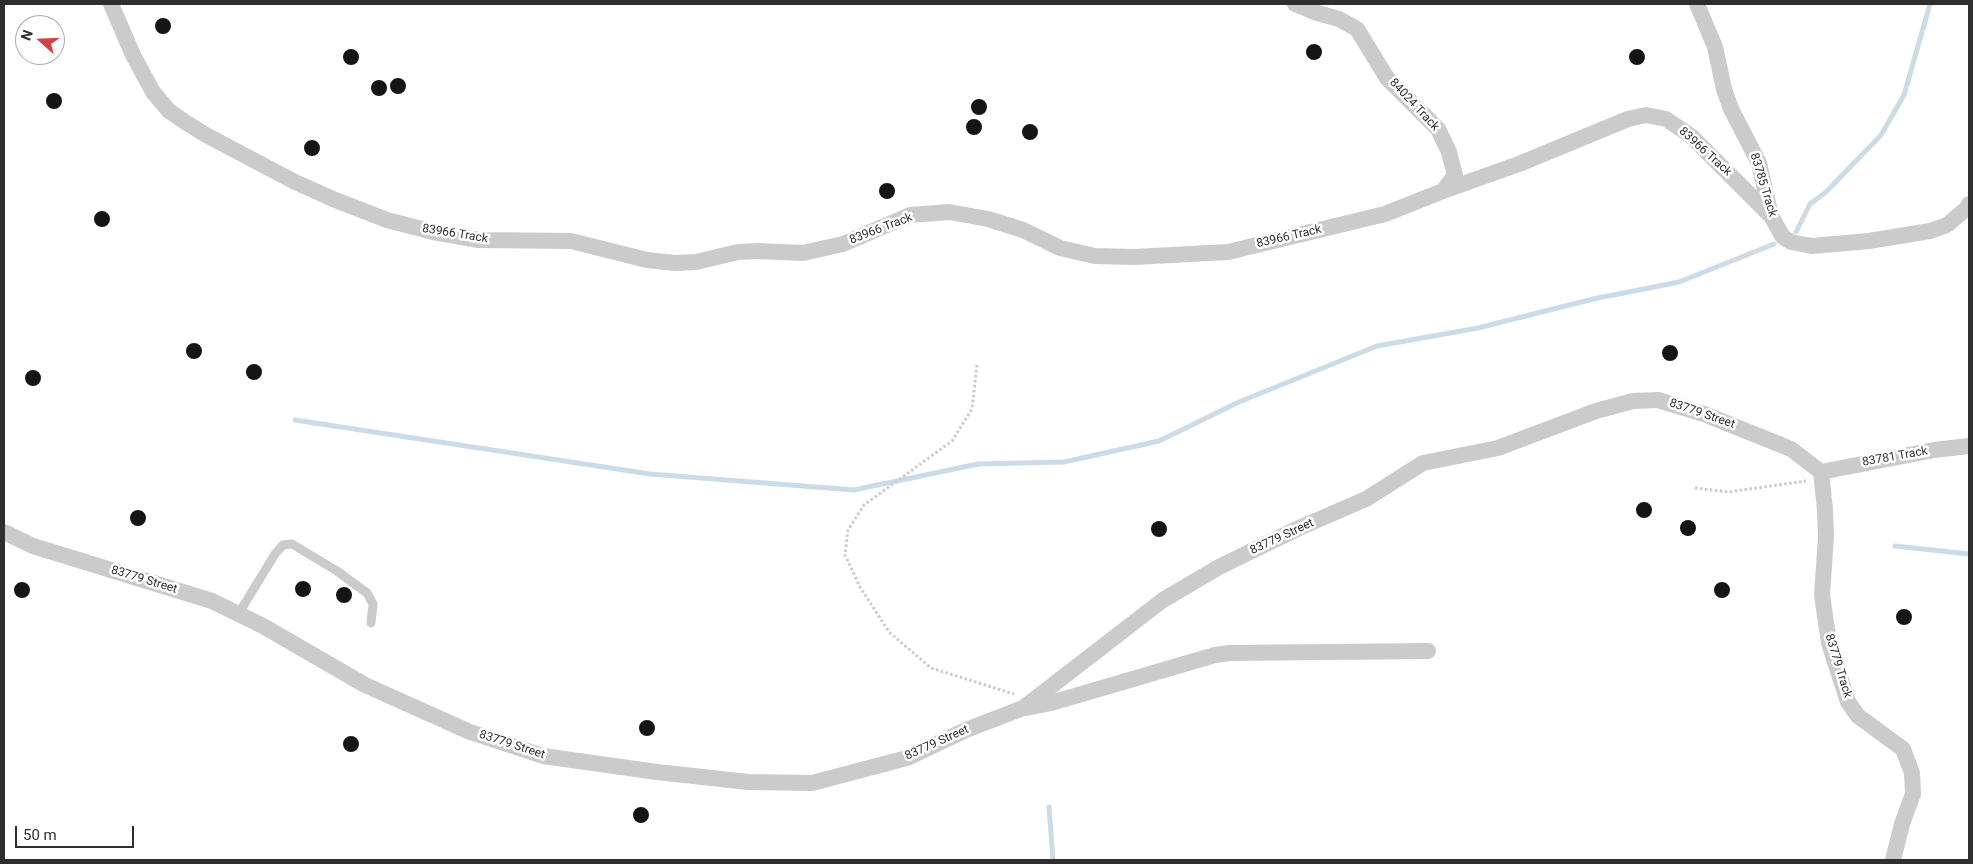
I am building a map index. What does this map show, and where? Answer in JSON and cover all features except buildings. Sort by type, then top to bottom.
[{"type":"street","name":"83966 Track","points":[[111,4],[133,55],[153,92],[169,111],[206,136],[295,182],[388,220],[433,232],[479,240],[571,241],[647,260],[675,263],[696,262],[738,252],[802,253],[843,244],[910,215],[949,212],[988,218],[1023,230],[1060,248],[1095,256],[1134,257],[1228,252],[1385,214],[1519,164],[1628,120],[1646,115],[1666,119],[1691,136],[1770,216]]},
{"type":"street","name":"84024 Track","points":[[1295,4],[1339,19],[1357,29],[1387,78],[1438,129],[1449,152],[1455,175],[1443,191]]},
{"type":"street","name":"83785 Track","points":[[1697,4],[1715,47],[1724,89],[1731,109],[1758,163],[1770,216],[1783,237],[1791,242],[1812,246],[1869,241],[1930,231],[1947,225],[1967,208],[1969,204]]},
{"type":"street","name":"83779 Street","points":[[4,532],[33,546],[212,601],[239,613],[365,685],[470,732],[543,756],[657,772],[748,782],[812,783],[907,758],[966,730],[1028,704],[1163,600],[1219,567],[1298,528],[1366,499],[1423,463],[1498,448],[1596,411],[1633,401],[1658,400],[1749,431],[1791,449],[1822,475]]},
{"type":"street","name":"83781 Track","points":[[1822,475],[1934,450],[1969,446]]},
{"type":"street","name":"83779 Track","points":[[1822,475],[1826,536],[1822,595],[1829,643],[1848,702],[1858,716],[1903,749],[1912,773],[1913,794],[1893,860]]},
{"type":"street","points":[[1028,704],[1051,703],[1222,654],[1428,651]]},
{"type":"lane","points":[[239,613],[275,554],[283,545],[292,544],[337,571],[366,593],[372,604],[371,623]]},
{"type":"path","points":[[977,365],[972,409],[952,441],[864,505],[848,530],[845,555],[860,587],[889,632],[931,668],[1028,704]]},
{"type":"path","points":[[1695,488],[1728,492],[1822,475]]},
{"type":"waterway","points":[[1796,232],[1810,204],[1826,192],[1881,135],[1904,95],[1930,4]]},
{"type":"waterway","points":[[295,420],[650,474],[854,490],[978,464],[1064,462],[1159,441],[1239,402],[1377,346],[1478,328],[1593,299],[1679,282],[1774,244]]},
{"type":"waterway","points":[[1895,546],[1969,554]]},
{"type":"waterway","points":[[1049,807],[1053,860]]}]
